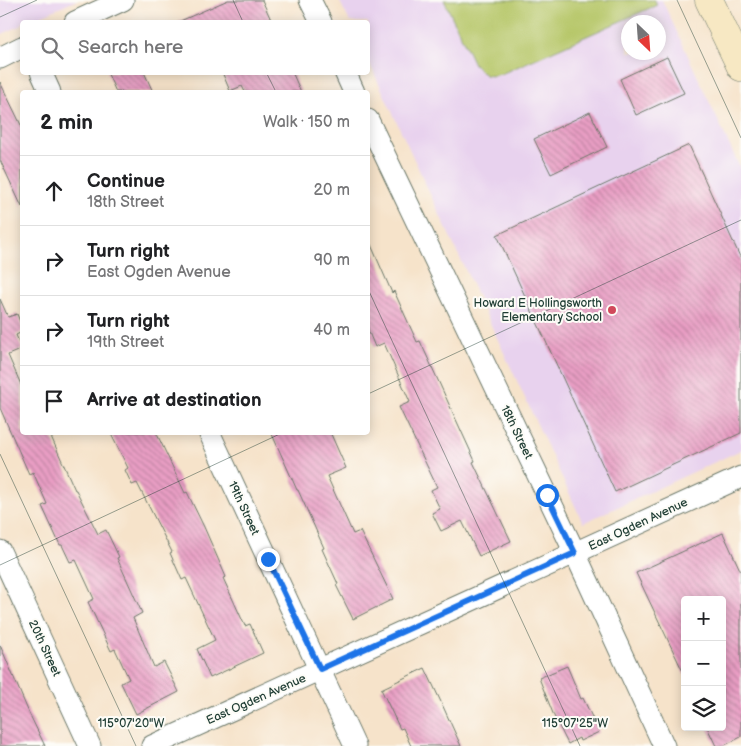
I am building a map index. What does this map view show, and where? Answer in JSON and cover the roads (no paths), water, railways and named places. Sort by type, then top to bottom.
[{"type":"street","points":[[79,20],[123,0]]},
{"type":"street","points":[[310,0],[320,20]]},
{"type":"street","points":[[709,0],[741,67]]},
{"type":"street","points":[[0,58],[20,48]]},
{"type":"street","points":[[42,75],[49,90]]},
{"type":"street","points":[[346,75],[353,90]]},
{"type":"street","name":"18th Street","points":[[370,124],[575,553],[664,746]]},
{"type":"street","name":"19th Street","points":[[210,435],[355,746]]},
{"type":"street","name":"East Ogden Avenue","points":[[152,746],[741,477]]},
{"type":"street","name":"20th Street","points":[[0,551],[90,746]]},
{"type":"place","name":"Howard E Hollingsworth Elementary School","points":[[612,310]]}]
